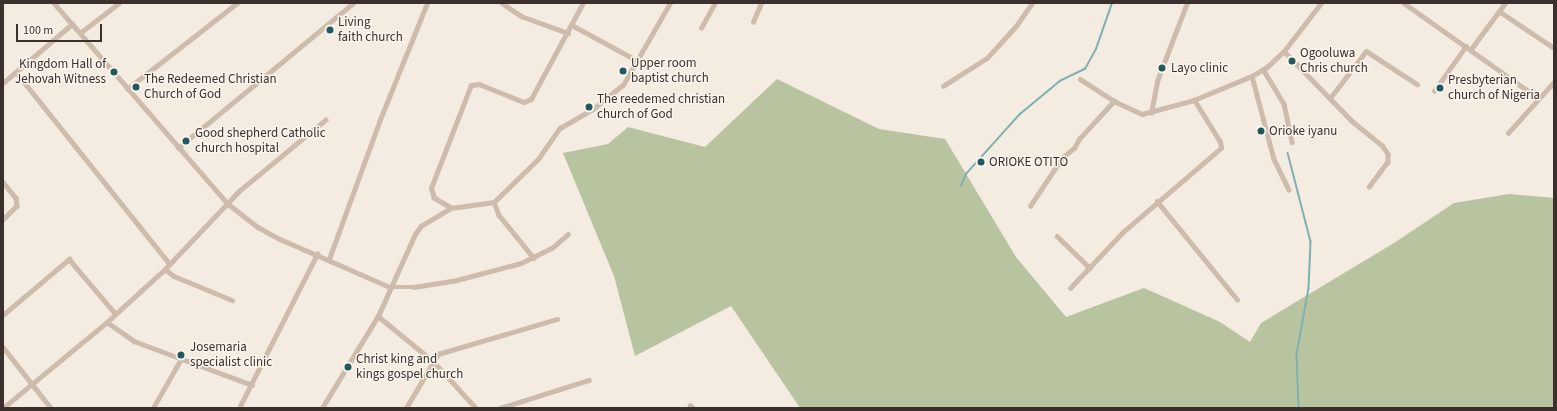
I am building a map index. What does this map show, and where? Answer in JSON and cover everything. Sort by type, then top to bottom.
[{"type":"street","points":[[54,3],[227,203],[269,233],[329,260],[390,287],[414,287],[452,282],[534,258],[552,248],[568,234]]},
{"type":"street","points":[[80,33],[119,3]]},
{"type":"street","points":[[127,89],[237,3]]},
{"type":"street","points":[[178,148],[353,3]]},
{"type":"street","points":[[329,260],[379,122],[427,3]]},
{"type":"street","points":[[502,3],[521,16],[568,33]]},
{"type":"street","points":[[452,208],[434,198],[431,188],[471,85],[479,84],[516,100],[528,102],[540,87],[583,3]]},
{"type":"street","points":[[322,408],[378,316],[390,287],[421,226],[452,208],[494,202],[538,159],[560,128],[593,109],[623,85],[670,3]]},
{"type":"street","points":[[701,28],[715,3]]},
{"type":"street","points":[[753,22],[761,3]]},
{"type":"street","points":[[943,86],[987,58],[1012,31],[1032,3]]},
{"type":"street","points":[[1151,113],[1157,81],[1187,3]]},
{"type":"street","points":[[1080,79],[1134,112],[1151,113],[1194,100],[1263,70],[1284,51],[1321,3]]},
{"type":"street","points":[[1404,3],[1471,49],[1538,98]]},
{"type":"street","points":[[1471,49],[1504,3]]},
{"type":"street","points":[[1499,11],[1554,48]]},
{"type":"street","points":[[3,83],[72,24]]},
{"type":"street","points":[[572,25],[638,61]]},
{"type":"street","points":[[1434,91],[1466,46]]},
{"type":"street","points":[[1284,51],[1352,121],[1382,145],[1388,154],[1388,162],[1369,187]]},
{"type":"street","points":[[1330,98],[1366,51],[1371,52],[1417,84]]},
{"type":"street","points":[[1263,70],[1284,104],[1292,142]]},
{"type":"street","points":[[16,72],[169,263]]},
{"type":"street","points":[[1252,76],[1274,159],[1289,190]]},
{"type":"street","points":[[1508,133],[1554,82]]},
{"type":"street","points":[[1070,288],[1157,201],[1221,148],[1220,142],[1194,100]]},
{"type":"street","points":[[1030,206],[1062,158],[1074,148],[1079,139],[1114,101]]},
{"type":"street","points":[[3,408],[106,322],[165,269],[227,203],[325,120]]},
{"type":"street","points":[[3,182],[16,198],[17,206],[3,220]]},
{"type":"street","points":[[1157,201],[1237,299]]},
{"type":"street","points":[[494,202],[499,215],[534,258]]},
{"type":"street","points":[[1057,236],[1090,268]]},
{"type":"street","points":[[239,408],[252,386],[317,254]]},
{"type":"street","points":[[3,315],[69,259],[115,313]]},
{"type":"street","points":[[165,269],[174,276],[232,300]]},
{"type":"street","points":[[378,316],[433,362],[476,408]]},
{"type":"street","points":[[406,408],[436,356],[444,352],[557,320]]},
{"type":"street","points":[[106,322],[134,341],[252,386]]},
{"type":"street","points":[[3,347],[51,408]]},
{"type":"street","points":[[153,408],[182,359]]},
{"type":"street","points":[[500,408],[589,380]]},
{"type":"green space","points":[[777,79],[879,129],[945,139],[1016,257],[1066,317],[1144,288],[1220,322],[1250,342],[1261,323],[1394,243],[1454,203],[1509,194],[1554,198],[1554,408],[800,408],[731,306],[635,356],[614,276],[563,153],[608,144],[628,127],[705,147]]},
{"type":"waterway","points":[[961,186],[966,174],[1020,114],[1060,81],[1085,69],[1096,49],[1112,3]]},
{"type":"waterway","points":[[1288,153],[1311,242],[1309,288],[1297,355],[1299,408]]},
{"type":"place","name":"Living faith church","points":[[330,30]]},
{"type":"place","name":"Ogooluwa Chris church","points":[[1292,61]]},
{"type":"place","name":"Layo clinic","points":[[1162,68]]},
{"type":"place","name":"Upper room baptist church","points":[[623,71]]},
{"type":"place","name":"Kingdom Hall of Jehovah Witness","points":[[114,72]]},
{"type":"place","name":"The Redeemed Christian Church of God","points":[[136,87]]},
{"type":"place","name":"Presbyterian church of Nigeria","points":[[1440,88]]},
{"type":"place","name":"The reedemed christian church of God","points":[[589,107]]},
{"type":"place","name":"Orioke iyanu","points":[[1261,131]]},
{"type":"place","name":"Good shepherd Catholic church hospital","points":[[186,141]]},
{"type":"place","name":"ORIOKE OTITO","points":[[981,162]]},
{"type":"place","name":"Josemaria specialist clinic","points":[[181,355]]},
{"type":"place","name":"Christ king and kings gospel church","points":[[348,367]]}]
